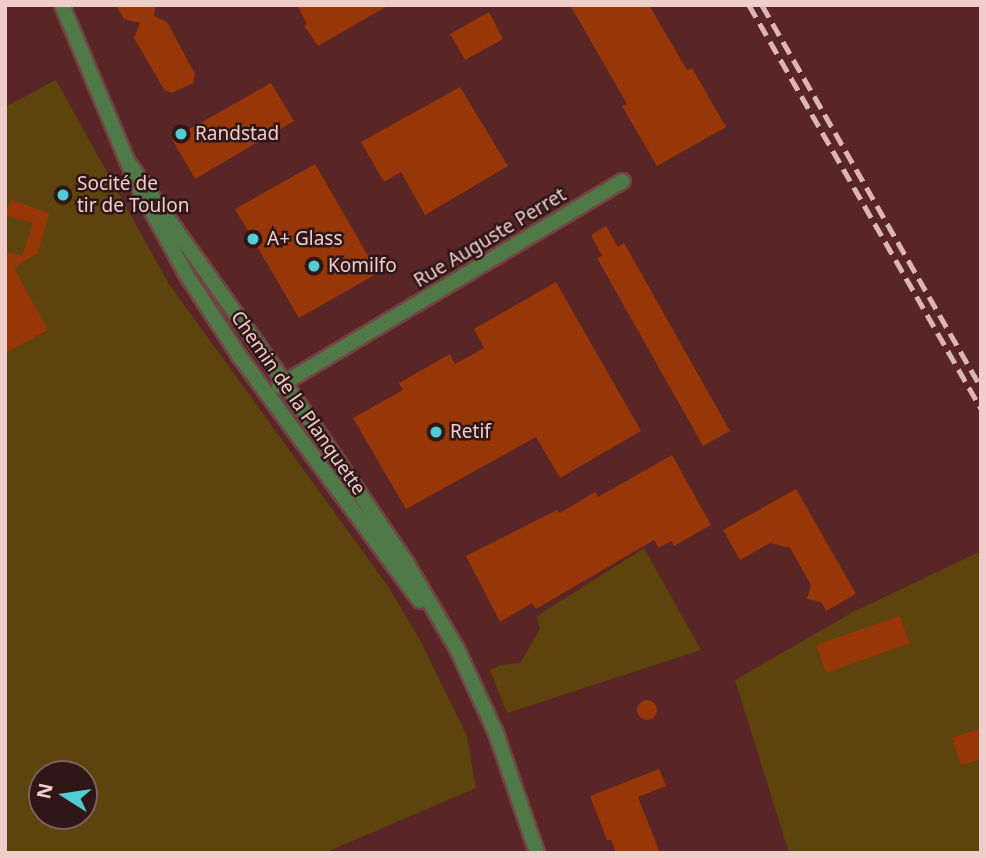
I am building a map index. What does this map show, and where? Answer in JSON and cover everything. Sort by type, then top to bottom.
[{"type":"street","name":"Chemin de la Planquette","points":[[62,5],[142,197],[186,274],[267,394],[360,523],[457,649]]},
{"type":"street","name":"Chemin de la Planquette","points":[[130,165],[284,382],[407,564],[457,649],[496,733],[537,853]]},
{"type":"street","name":"Rue Auguste Perret","points":[[267,394],[624,181]]},
{"type":"shaded area","points":[[56,80],[169,284],[390,589],[420,640],[467,736],[476,788],[324,853],[5,853],[5,107]]},
{"type":"shaded area","points":[[644,548],[701,650],[507,713],[490,670],[500,665],[520,663],[540,629],[537,616]]},
{"type":"shaded area","points":[[981,551],[981,853],[789,853],[735,680],[853,612]]},
{"type":"building","points":[[116,5],[155,5],[154,16],[167,22],[195,74],[193,83],[172,93],[165,91],[134,38],[140,23],[124,19]]},
{"type":"building","points":[[297,5],[389,5],[318,46],[304,26],[307,24]]},
{"type":"building","points":[[570,5],[649,5],[687,70],[692,68],[726,127],[657,166],[622,106],[627,104]]},
{"type":"building","points":[[489,12],[503,39],[465,60],[450,34]]},
{"type":"building","points":[[271,83],[294,121],[195,179],[172,139]]},
{"type":"building","points":[[460,87],[508,166],[425,215],[401,172],[384,182],[361,142]]},
{"type":"building","points":[[315,164],[378,273],[299,318],[235,209]]},
{"type":"building","points":[[11,200],[49,213],[38,253],[14,268],[48,330],[5,353],[5,251],[22,256],[33,223],[5,215]]},
{"type":"building","points":[[606,226],[618,247],[624,243],[730,431],[703,446],[597,258],[602,256],[591,235]]},
{"type":"building","points":[[556,282],[641,431],[560,478],[536,437],[406,509],[353,418],[403,390],[399,383],[450,354],[455,364],[484,348],[474,329]]},
{"type":"building","points":[[672,455],[711,525],[674,546],[671,541],[659,548],[654,540],[536,609],[532,603],[500,622],[466,556],[557,510],[560,513],[595,492],[598,497]]},
{"type":"building","points":[[796,489],[856,594],[826,611],[821,602],[807,599],[811,585],[790,548],[770,543],[740,560],[723,530]]},
{"type":"building","points":[[900,616],[910,643],[826,673],[816,645]]},
{"type":"building","points":[[647,700],[654,703],[657,710],[654,717],[647,720],[640,717],[637,710],[640,703]]},
{"type":"building","points":[[981,728],[981,759],[961,765],[952,738]]},
{"type":"building","points":[[659,769],[666,786],[638,797],[660,853],[616,853],[611,840],[607,840],[590,796]]},
{"type":"railway","points":[[749,5],[981,409]]},
{"type":"railway","points":[[762,5],[981,387]]},
{"type":"place","name":"Randstad","points":[[181,134]]},
{"type":"place","name":"Socité de tir de Toulon","points":[[63,195]]},
{"type":"place","name":"A+ Glass","points":[[253,239]]},
{"type":"place","name":"Komilfo","points":[[314,266]]},
{"type":"place","name":"Retif","points":[[436,432]]}]
